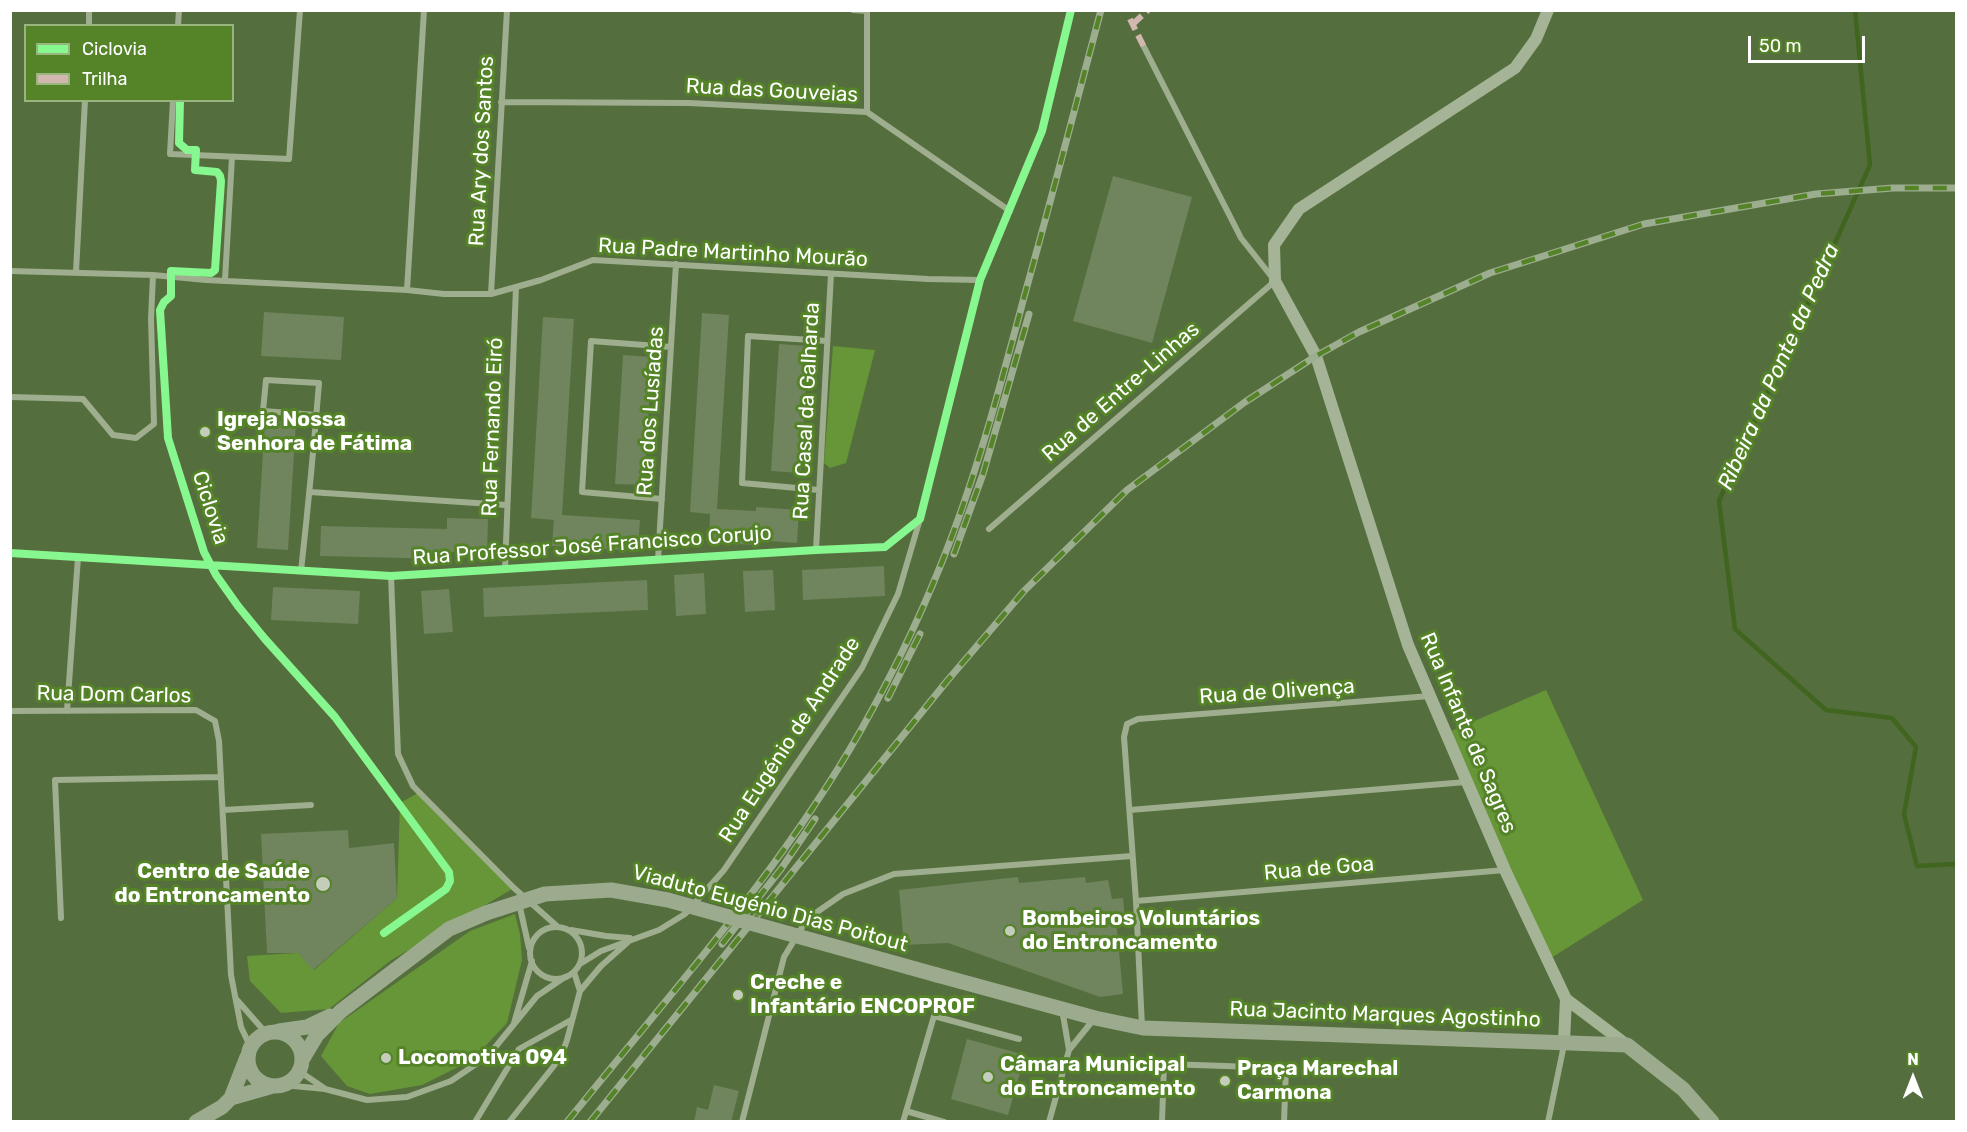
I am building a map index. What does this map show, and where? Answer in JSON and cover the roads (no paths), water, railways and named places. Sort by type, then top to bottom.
[{"type":"main road","name":"Viaduto Eugénio Dias Poitout","points":[[341,1011],[449,929],[486,913],[545,894],[611,890],[668,900],[1062,1009]]},
{"type":"main road","name":"Rua Jacinto Marques Agostinho","points":[[1062,1009],[1143,1028],[1627,1045]]},
{"type":"main road","points":[[224,1109],[257,1038],[272,1032],[307,1027],[341,1011]]},
{"type":"main road","points":[[196,1122],[293,1079],[317,1035],[341,1011]]},
{"type":"main road","points":[[272,1032],[287,1034],[296,1041],[301,1050],[301,1066]]},
{"type":"main road","points":[[1627,1045],[1683,1089],[1712,1122]]},
{"type":"main road","points":[[249,1051],[249,1067],[254,1077],[262,1083],[278,1085]]},
{"type":"street","points":[[173,102],[170,154],[290,159],[300,10]]},
{"type":"street","points":[[407,290],[424,10]]},
{"type":"street","name":"Rua Ary dos Santos","points":[[490,294],[507,10]]},
{"type":"street","points":[[853,10],[867,11],[867,112]]},
{"type":"street","points":[[920,519],[980,280],[1042,131],[1071,10]]},
{"type":"street","points":[[1275,281],[1274,245],[1299,209],[1515,68],[1536,39],[1548,10]]},
{"type":"street","points":[[1144,47],[1241,238],[1275,281]]},
{"type":"street","points":[[76,272],[85,102]]},
{"type":"street","name":"Rua das Gouveias","points":[[501,102],[689,103],[867,112],[1010,211]]},
{"type":"street","points":[[225,280],[232,157]]},
{"type":"street","name":"Rua Padre Martinho Mourão","points":[[10,271],[153,275],[444,294],[490,294],[541,280],[593,260],[980,280]]},
{"type":"street","name":"Rua dos Lusíadas","points":[[658,560],[676,264]]},
{"type":"street","name":"Rua Casal da Galharda","points":[[816,550],[831,274]]},
{"type":"street","points":[[10,397],[83,399],[113,435],[136,438],[154,424],[151,319],[153,275]]},
{"type":"street","name":"Rua Infante de Sagres","points":[[1275,281],[1316,356],[1408,645],[1505,870],[1566,999],[1564,1041],[1548,1122]]},
{"type":"street","name":"Rua de Entre-Linhas","points":[[989,529],[1275,281]]},
{"type":"street","name":"Rua Fernando Eiró","points":[[505,568],[516,287]]},
{"type":"street","points":[[819,490],[742,483],[748,336],[827,341]]},
{"type":"street","points":[[662,499],[582,492],[591,340],[671,347]]},
{"type":"street","points":[[301,571],[319,384],[266,380],[263,411],[316,415]]},
{"type":"street","points":[[310,492],[506,504]]},
{"type":"street","name":"Rua Professor José Francisco Corujo","points":[[10,553],[390,576],[816,550],[885,548],[920,519]]},
{"type":"street","name":"Rua Eugénio de Andrade","points":[[580,964],[600,951],[659,930],[685,914],[724,870],[862,668],[898,594],[920,519]]},
{"type":"street","points":[[67,711],[78,557]]},
{"type":"street","points":[[390,576],[398,754],[412,786],[514,888],[558,927]]},
{"type":"street","name":"Rua de Olivença","points":[[1130,810],[1124,737],[1127,724],[1138,719],[1430,696]]},
{"type":"street","name":"Rua Dom Carlos","points":[[10,711],[196,710],[215,721],[219,741],[221,777]]},
{"type":"street","points":[[61,918],[55,780],[221,777],[231,975],[249,1051]]},
{"type":"street","points":[[1143,1028],[1130,810],[1466,782]]},
{"type":"street","points":[[223,810],[311,805]]},
{"type":"street","points":[[742,1122],[784,957],[807,919],[843,894],[894,874],[1132,856]]},
{"type":"street","name":"Rua de Goa","points":[[1136,901],[1505,870]]},
{"type":"street","points":[[514,888],[524,918],[532,961],[537,970],[555,979],[565,977]]},
{"type":"street","points":[[278,1085],[325,1089],[367,1100],[407,1097],[452,1081],[488,1056],[537,996],[574,972],[580,964],[582,954],[581,944],[576,935],[567,929],[558,927],[548,928],[539,933],[532,941],[530,951]]},
{"type":"street","name":"Rua Eugénio de Andrade","points":[[567,929],[633,938]]},
{"type":"street","name":"Rua Eugénio de Andrade","points":[[580,991],[601,966],[633,938]]},
{"type":"street","points":[[513,1026],[532,961]]},
{"type":"street","points":[[509,1122],[561,1056],[580,991],[574,972]]},
{"type":"street","points":[[235,998],[272,1032]]},
{"type":"street","points":[[1566,999],[1627,1045]]},
{"type":"street","points":[[1062,1009],[1069,1050]]},
{"type":"street","points":[[903,1122],[934,1016],[1019,1039]]},
{"type":"street","points":[[1049,1122],[1069,1050],[1095,1018]]},
{"type":"street","points":[[475,1122],[519,1049],[571,1020]]},
{"type":"street","points":[[1162,1122],[1164,1064],[1286,1068],[1284,1122]]},
{"type":"street","points":[[301,1066],[325,1089]]},
{"type":"street","points":[[906,1111],[944,1122]]},
{"type":"waterway","name":"Ribeira da Ponte da Pedra","points":[[1855,10],[1870,165],[1719,501],[1735,629],[1826,710],[1892,718],[1916,747],[1904,814],[1917,866],[1956,864]]},
{"type":"railway","points":[[567,1122],[684,979],[760,883],[796,833],[861,730],[910,635],[952,536],[983,445],[1101,10]]},
{"type":"railway","points":[[590,1122],[947,681],[1024,591],[1127,490],[1245,402],[1316,356],[1359,332],[1490,273],[1644,224],[1816,194],[1893,188],[1956,188]]},
{"type":"railway","points":[[954,554],[983,474],[1029,314]]},
{"type":"railway","points":[[888,698],[920,634]]},
{"type":"railway","points":[[722,944],[781,869],[815,819]]},
{"type":"place","name":"Igreja Nossa Senhora de Fátima","points":[[205,432]]},
{"type":"place","name":"Centro de Saúde do Entroncamento","points":[[323,884]]},
{"type":"place","name":"Bombeiros Voluntários do Entroncamento","points":[[1010,931]]},
{"type":"place","name":"Creche e Infantário ENCOPROF","points":[[738,995]]},
{"type":"place","name":"Locomotiva 094","points":[[386,1058]]},
{"type":"place","name":"Câmara Municipal do Entroncamento","points":[[988,1077]]},
{"type":"place","name":"Praça Marechal Carmona","points":[[1225,1081]]}]
